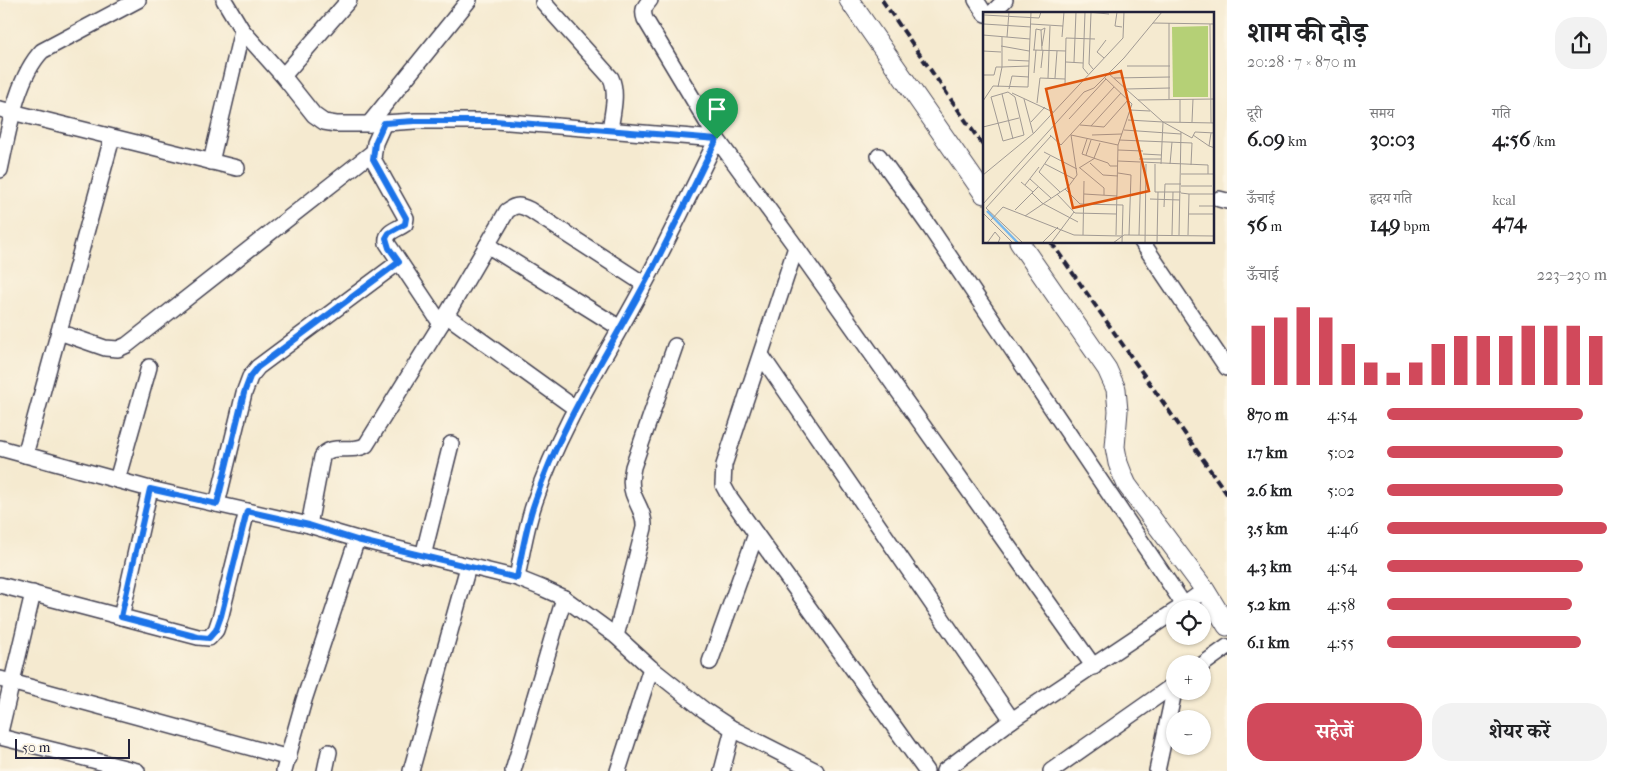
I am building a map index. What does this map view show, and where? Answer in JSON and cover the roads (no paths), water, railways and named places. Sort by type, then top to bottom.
[{"type":"street","points":[[0,170],[7,110],[33,60],[42,51],[138,0]]},
{"type":"street","points":[[224,0],[242,30],[314,114],[324,122],[369,124],[415,121],[495,121],[717,139]]},
{"type":"street","points":[[283,76],[349,0]]},
{"type":"street","points":[[369,124],[469,0]]},
{"type":"street","points":[[650,0],[643,13],[645,19],[717,139],[796,247],[1094,667]]},
{"type":"street","points":[[849,0],[983,193]]},
{"type":"street","points":[[976,0],[984,12]]},
{"type":"street","points":[[993,12],[1005,0]]},
{"type":"street","points":[[543,2],[611,78],[614,84],[614,94],[610,130]]},
{"type":"street","points":[[211,162],[242,30]]},
{"type":"street","points":[[7,110],[237,168]]},
{"type":"street","points":[[384,123],[373,152],[375,165],[406,218],[405,224],[389,233],[386,238],[389,248],[444,319],[576,408]]},
{"type":"street","points":[[25,456],[112,138]]},
{"type":"street","points":[[517,578],[527,526],[549,464],[576,408],[644,284],[717,139]]},
{"type":"street","points":[[59,332],[105,348],[118,350],[373,152]]},
{"type":"street","points":[[879,156],[931,229],[1174,600]]},
{"type":"street","points":[[309,525],[322,457],[325,452],[329,449],[356,450],[366,445],[444,319],[507,211],[513,206],[521,205],[644,284]]},
{"type":"street","points":[[1020,244],[1107,369],[1116,389],[1118,411],[1115,447],[1118,463],[1125,480],[1205,590],[1227,626]]},
{"type":"street","points":[[1144,244],[1221,346],[1227,368]]},
{"type":"street","points":[[487,245],[620,328]]},
{"type":"street","points":[[796,247],[724,465],[723,485],[926,771]]},
{"type":"street","points":[[217,504],[244,393],[250,377],[258,367],[399,262]]},
{"type":"street","points":[[616,636],[644,528],[644,518],[633,492],[631,480],[632,467],[675,346]]},
{"type":"street","points":[[761,355],[1012,720]]},
{"type":"street","points":[[117,480],[149,367]]},
{"type":"street","points":[[423,556],[451,444]]},
{"type":"street","points":[[0,448],[150,489],[309,525],[357,540],[517,578],[564,598],[616,636],[650,668],[704,710],[733,729],[816,771]]},
{"type":"street","points":[[121,617],[150,489]]},
{"type":"street","points":[[0,585],[198,637],[209,638],[216,630],[221,616],[247,511]]},
{"type":"street","points":[[710,662],[756,534]]},
{"type":"street","points":[[6,681],[286,765],[304,700],[357,540]]},
{"type":"street","points":[[411,771],[468,567]]},
{"type":"street","points":[[1191,600],[1205,590]]},
{"type":"street","points":[[0,732],[6,681],[33,594]]},
{"type":"street","points":[[512,771],[564,598]]},
{"type":"street","points":[[944,771],[1012,720],[1094,667],[1166,617]]},
{"type":"street","points":[[1211,658],[1227,647]]},
{"type":"street","points":[[618,771],[650,668]]},
{"type":"street","points":[[1051,771],[1166,691]]},
{"type":"street","points":[[1157,771],[1172,700]]},
{"type":"street","points":[[722,771],[733,729]]},
{"type":"street","points":[[0,737],[137,771]]},
{"type":"street","points":[[325,771],[330,752]]},
{"type":"railway","points":[[882,0],[983,146]]},
{"type":"railway","points":[[1052,244],[1227,494]]}]
